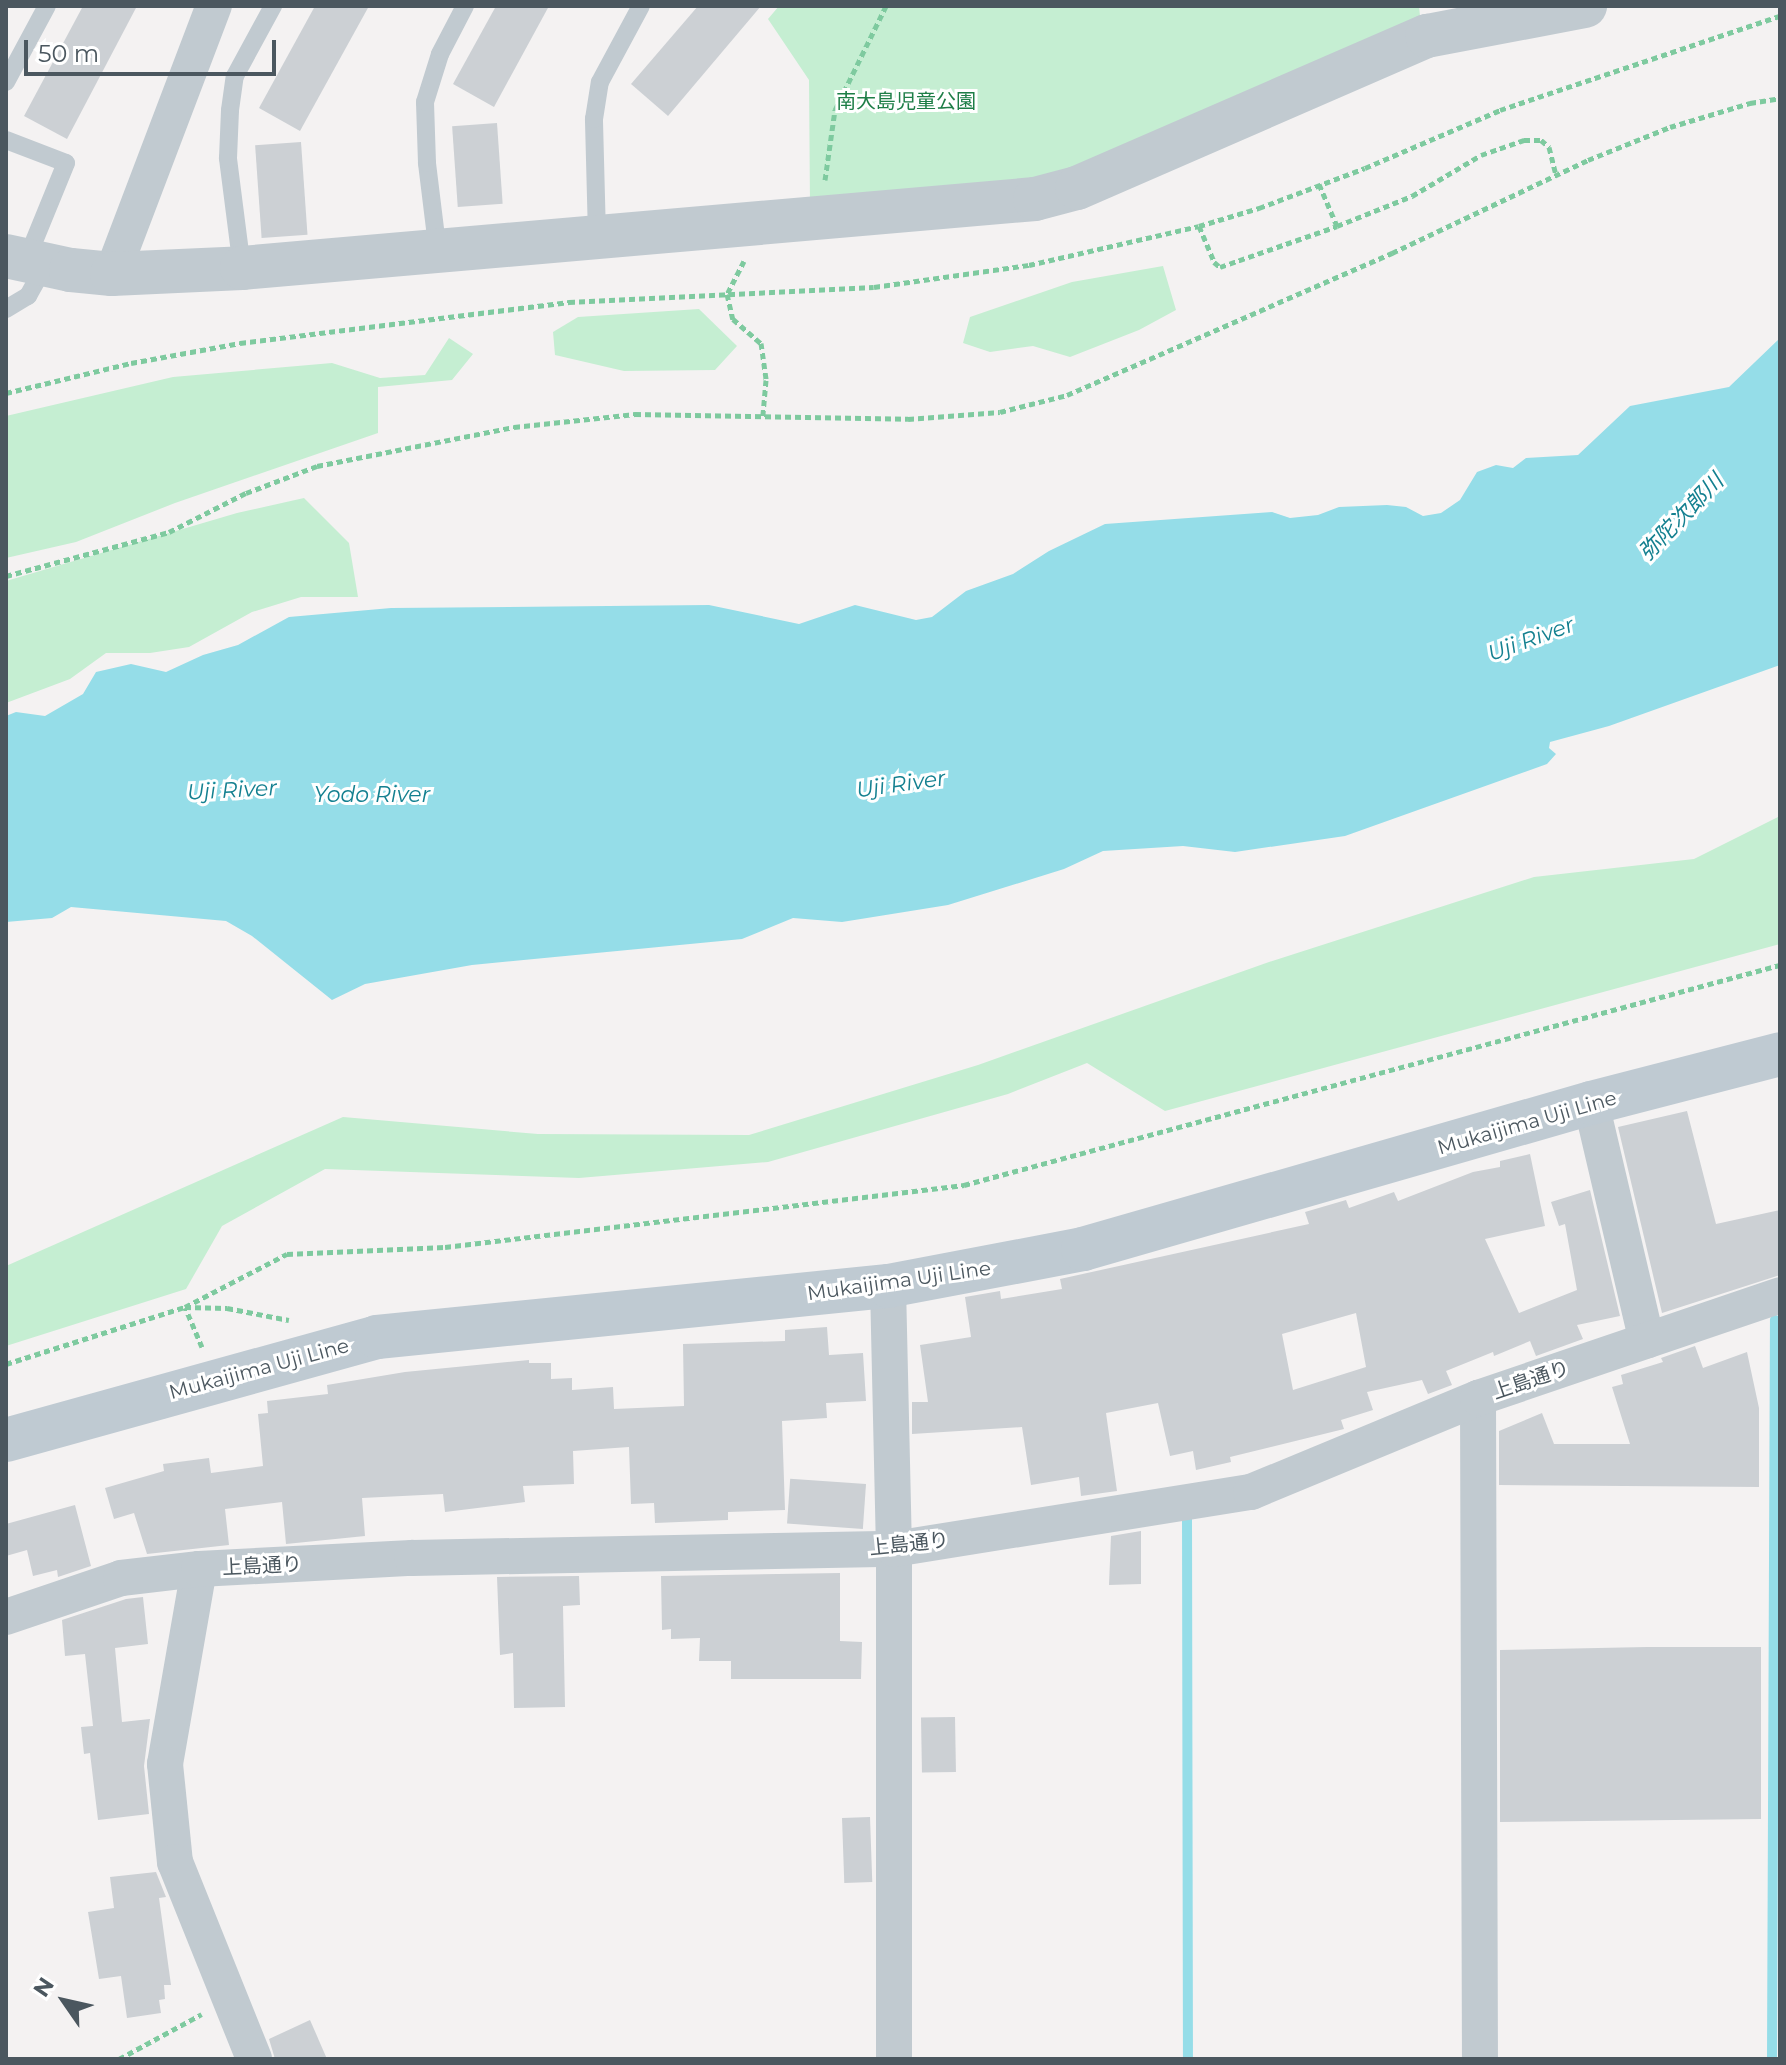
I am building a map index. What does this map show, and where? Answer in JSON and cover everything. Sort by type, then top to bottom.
[{"type":"main road","name":"Mukaijima Uji Line","points":[[6,1440],[377,1337],[888,1286],[1083,1249],[1591,1103],[1780,1054]]},
{"type":"street","points":[[112,274],[214,6]]},
{"type":"street","points":[[26,260],[112,274],[242,268],[1035,199],[1077,188],[1427,36],[1585,6]]},
{"type":"street","points":[[1591,1103],[1647,1341]]},
{"type":"street","points":[[888,1286],[894,1549],[894,2059]]},
{"type":"street","name":"上島通り","points":[[6,1617],[121,1578],[199,1569],[412,1558],[894,1549],[1251,1492],[1478,1398],[1780,1295]]},
{"type":"street","points":[[1478,1398],[1480,2059]]},
{"type":"street","points":[[199,1569],[165,1764],[175,1862],[228,2001],[254,2059]]},
{"type":"lane","points":[[6,82],[47,6]]},
{"type":"lane","points":[[242,268],[228,158],[230,110],[235,76],[273,6]]},
{"type":"lane","points":[[438,253],[427,163],[425,102],[440,54],[465,6]]},
{"type":"lane","points":[[597,239],[594,119],[600,82],[641,6]]},
{"type":"lane","points":[[6,140],[66,163],[26,260],[28,296],[6,309]]},
{"type":"path","points":[[824,218],[828,144],[835,110],[886,6]]},
{"type":"path","points":[[6,576],[169,532],[246,493],[317,466],[514,427],[635,414],[939,417],[1000,412],[1067,395],[1377,259],[1556,175],[1670,127],[1750,103],[1780,98]]},
{"type":"path","points":[[1199,226],[1214,262],[1220,267],[1412,196],[1481,155],[1524,140],[1541,140],[1549,147],[1556,175]]},
{"type":"path","points":[[1319,184],[1337,226]]},
{"type":"path","points":[[747,225],[748,253],[727,294],[733,319],[761,343],[766,380],[763,417]]},
{"type":"path","points":[[6,1364],[185,1307],[287,1254],[445,1247],[964,1185],[1780,965]]},
{"type":"path","points":[[185,1307],[227,1308],[302,1322]]},
{"type":"path","points":[[119,2059],[228,2001]]},
{"type":"green space","name":"南大島児童公園","points":[[779,6],[1419,6],[1420,16],[1033,184],[810,206],[809,80],[768,19]]},
{"type":"green space","points":[[1163,266],[1176,310],[1139,330],[1070,357],[1033,346],[990,352],[963,343],[970,317],[1072,282]]},
{"type":"green space","points":[[699,309],[737,346],[715,370],[624,371],[555,355],[553,332],[578,317]]},
{"type":"green space","points":[[449,338],[473,354],[452,380],[378,387],[378,433],[175,503],[76,542],[6,558],[6,416],[173,377],[332,363],[380,378],[425,375]]},
{"type":"green space","points":[[304,498],[349,543],[358,597],[301,597],[252,612],[189,647],[150,653],[106,653],[70,679],[6,703],[6,581],[237,513]]},
{"type":"green space","points":[[1780,816],[1780,944],[1165,1111],[1087,1063],[1008,1094],[768,1162],[579,1178],[325,1169],[222,1226],[186,1289],[6,1346],[6,1266],[343,1117],[538,1134],[749,1135],[978,1065],[1269,962],[1534,877],[1694,859]]},
{"type":"water","name":"Yodo River","points":[[1780,338],[1780,665],[1609,726],[1550,742],[1549,748],[1556,754],[1547,764],[1345,836],[1235,852],[1183,846],[1103,851],[1064,869],[948,905],[842,922],[793,918],[742,939],[472,965],[365,984],[332,1000],[252,936],[226,921],[71,907],[52,918],[6,922],[6,716],[16,712],[45,716],[83,694],[96,672],[131,664],[166,672],[203,655],[238,645],[289,617],[391,608],[709,605],[799,624],[855,605],[916,620],[932,617],[966,591],[1013,574],[1049,551],[1105,524],[1272,512],[1290,518],[1318,515],[1339,507],[1387,505],[1406,507],[1423,516],[1441,513],[1460,500],[1477,472],[1496,465],[1513,468],[1526,458],[1578,455],[1630,406],[1729,387]]},
{"type":"building","points":[[83,6],[137,6],[67,139],[24,116]]},
{"type":"building","points":[[315,6],[369,6],[300,131],[259,108]]},
{"type":"building","points":[[496,6],[549,6],[494,107],[453,84]]},
{"type":"building","points":[[698,6],[761,6],[668,116],[631,84]]},
{"type":"building","points":[[497,123],[503,204],[458,207],[452,126]]},
{"type":"building","points":[[301,142],[307,235],[262,238],[255,145]]},
{"type":"building","points":[[1687,1111],[1716,1224],[1780,1210],[1780,1275],[1662,1313],[1618,1127]]},
{"type":"building","points":[[1530,1154],[1545,1226],[1485,1239],[1519,1313],[1577,1290],[1565,1224],[1559,1226],[1551,1202],[1590,1190],[1620,1316],[1577,1325],[1583,1339],[1536,1356],[1530,1341],[1494,1356],[1493,1352],[1446,1371],[1452,1385],[1428,1394],[1422,1380],[1367,1392],[1373,1410],[1341,1420],[1344,1429],[1230,1457],[1231,1462],[1196,1470],[1193,1451],[1170,1456],[1158,1403],[1106,1413],[1117,1491],[1081,1496],[1079,1477],[1031,1485],[1022,1427],[912,1434],[912,1402],[928,1402],[920,1345],[971,1337],[965,1297],[1000,1291],[1001,1299],[1062,1289],[1060,1279],[1309,1224],[1305,1212],[1346,1200],[1349,1208],[1394,1192],[1398,1201],[1473,1172],[1500,1167],[1500,1161]],"holes":[[[1356,1313],[1366,1367],[1293,1390],[1282,1334]]]},
{"type":"building","points":[[827,1327],[829,1355],[863,1353],[866,1401],[826,1403],[827,1418],[782,1421],[785,1510],[728,1512],[728,1520],[655,1523],[654,1503],[631,1504],[629,1447],[573,1451],[574,1484],[523,1486],[525,1502],[445,1512],[443,1494],[362,1498],[365,1536],[286,1544],[282,1502],[225,1509],[229,1545],[147,1554],[134,1513],[114,1519],[105,1488],[164,1471],[163,1464],[209,1458],[211,1473],[263,1466],[258,1414],[268,1413],[267,1401],[328,1394],[327,1385],[405,1372],[529,1360],[529,1363],[551,1363],[551,1379],[572,1378],[572,1390],[613,1387],[614,1409],[684,1406],[683,1344],[785,1341],[785,1330]]},
{"type":"building","points":[[1695,1346],[1703,1368],[1747,1352],[1759,1408],[1759,1487],[1499,1485],[1499,1431],[1542,1413],[1554,1444],[1630,1444],[1612,1387],[1623,1384],[1621,1375],[1663,1362],[1661,1358]]},
{"type":"building","points":[[790,1479],[866,1484],[863,1529],[787,1524]]},
{"type":"building","points":[[75,1505],[91,1566],[58,1577],[57,1570],[33,1576],[27,1550],[6,1556],[6,1524]]},
{"type":"building","points":[[1141,1531],[1141,1584],[1109,1585],[1111,1536]]},
{"type":"building","points":[[840,1573],[840,1641],[862,1642],[861,1679],[731,1679],[731,1661],[699,1661],[700,1638],[671,1639],[671,1629],[662,1630],[661,1576]]},
{"type":"building","points":[[579,1576],[580,1605],[563,1606],[565,1707],[514,1708],[513,1653],[500,1655],[497,1577]]},
{"type":"building","points":[[143,1597],[148,1644],[115,1648],[122,1722],[150,1719],[144,1766],[149,1814],[98,1820],[90,1753],[84,1754],[81,1727],[93,1726],[85,1654],[65,1656],[62,1620],[126,1599]]},
{"type":"building","points":[[1761,1647],[1761,1819],[1500,1822],[1500,1650]]},
{"type":"building","points":[[955,1717],[956,1772],[922,1773],[921,1718]]},
{"type":"building","points":[[870,1817],[872,1882],[844,1883],[842,1818]]},
{"type":"building","points":[[156,1872],[166,1897],[159,1898],[171,1985],[164,1985],[165,1999],[159,2000],[161,2013],[127,2018],[121,1976],[99,1979],[88,1912],[114,1908],[110,1877]]},
{"type":"building","points":[[310,2020],[327,2059],[275,2059],[269,2039]]},
{"type":"waterway","points":[[1772,2059],[1775,1320]]},
{"type":"waterway","points":[[1187,1513],[1188,2059]]},
{"type":"water label","name":"弥陀次郎川","points":[[1681,517]]},
{"type":"water label","name":"Uji River","points":[[1531,639]]},
{"type":"water label","name":"Uji River","points":[[901,784]]},
{"type":"water label","name":"Uji River","points":[[232,790]]}]
